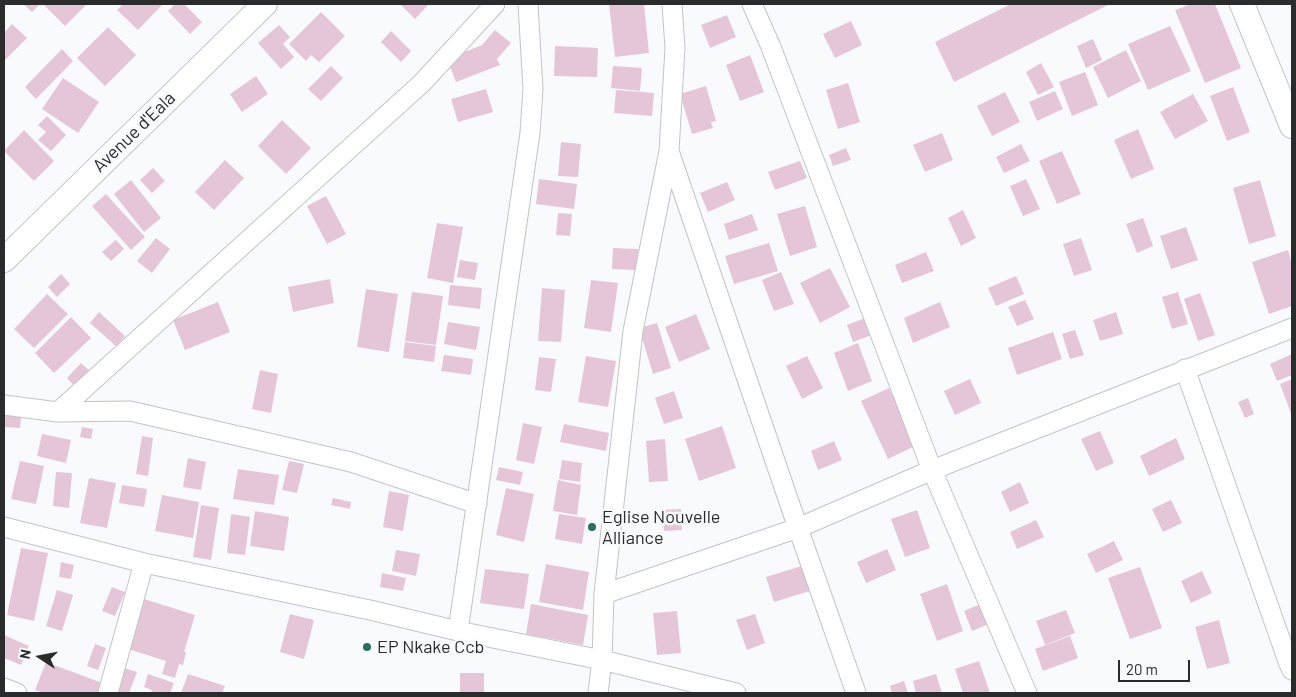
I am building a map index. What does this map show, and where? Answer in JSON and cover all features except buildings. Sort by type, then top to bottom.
[{"type":"street","name":"Avenue d'Eala","points":[[4,260],[264,4]]},
{"type":"street","points":[[58,412],[422,83],[495,4]]},
{"type":"street","points":[[458,631],[530,133],[533,89],[528,4]]},
{"type":"street","points":[[598,693],[602,660],[604,594],[633,331],[669,151],[675,48],[672,4]]},
{"type":"street","points":[[752,4],[771,47],[932,470],[1027,693]]},
{"type":"street","points":[[1242,4],[1292,126]]},
{"type":"street","points":[[669,151],[856,693]]},
{"type":"street","points":[[604,594],[798,528],[932,470],[1292,328]]},
{"type":"street","points":[[1185,369],[1292,670]]},
{"type":"street","points":[[4,405],[58,412],[130,411],[351,462],[477,504]]},
{"type":"street","points":[[4,527],[144,563],[602,660],[736,693]]},
{"type":"street","points":[[108,693],[144,563]]},
{"type":"street","points":[[4,688],[17,693]]},
{"type":"place","name":"Eglise Nouvelle Alliance","points":[[592,527]]},
{"type":"place","name":"EP Nkake Ccb","points":[[367,647]]}]
